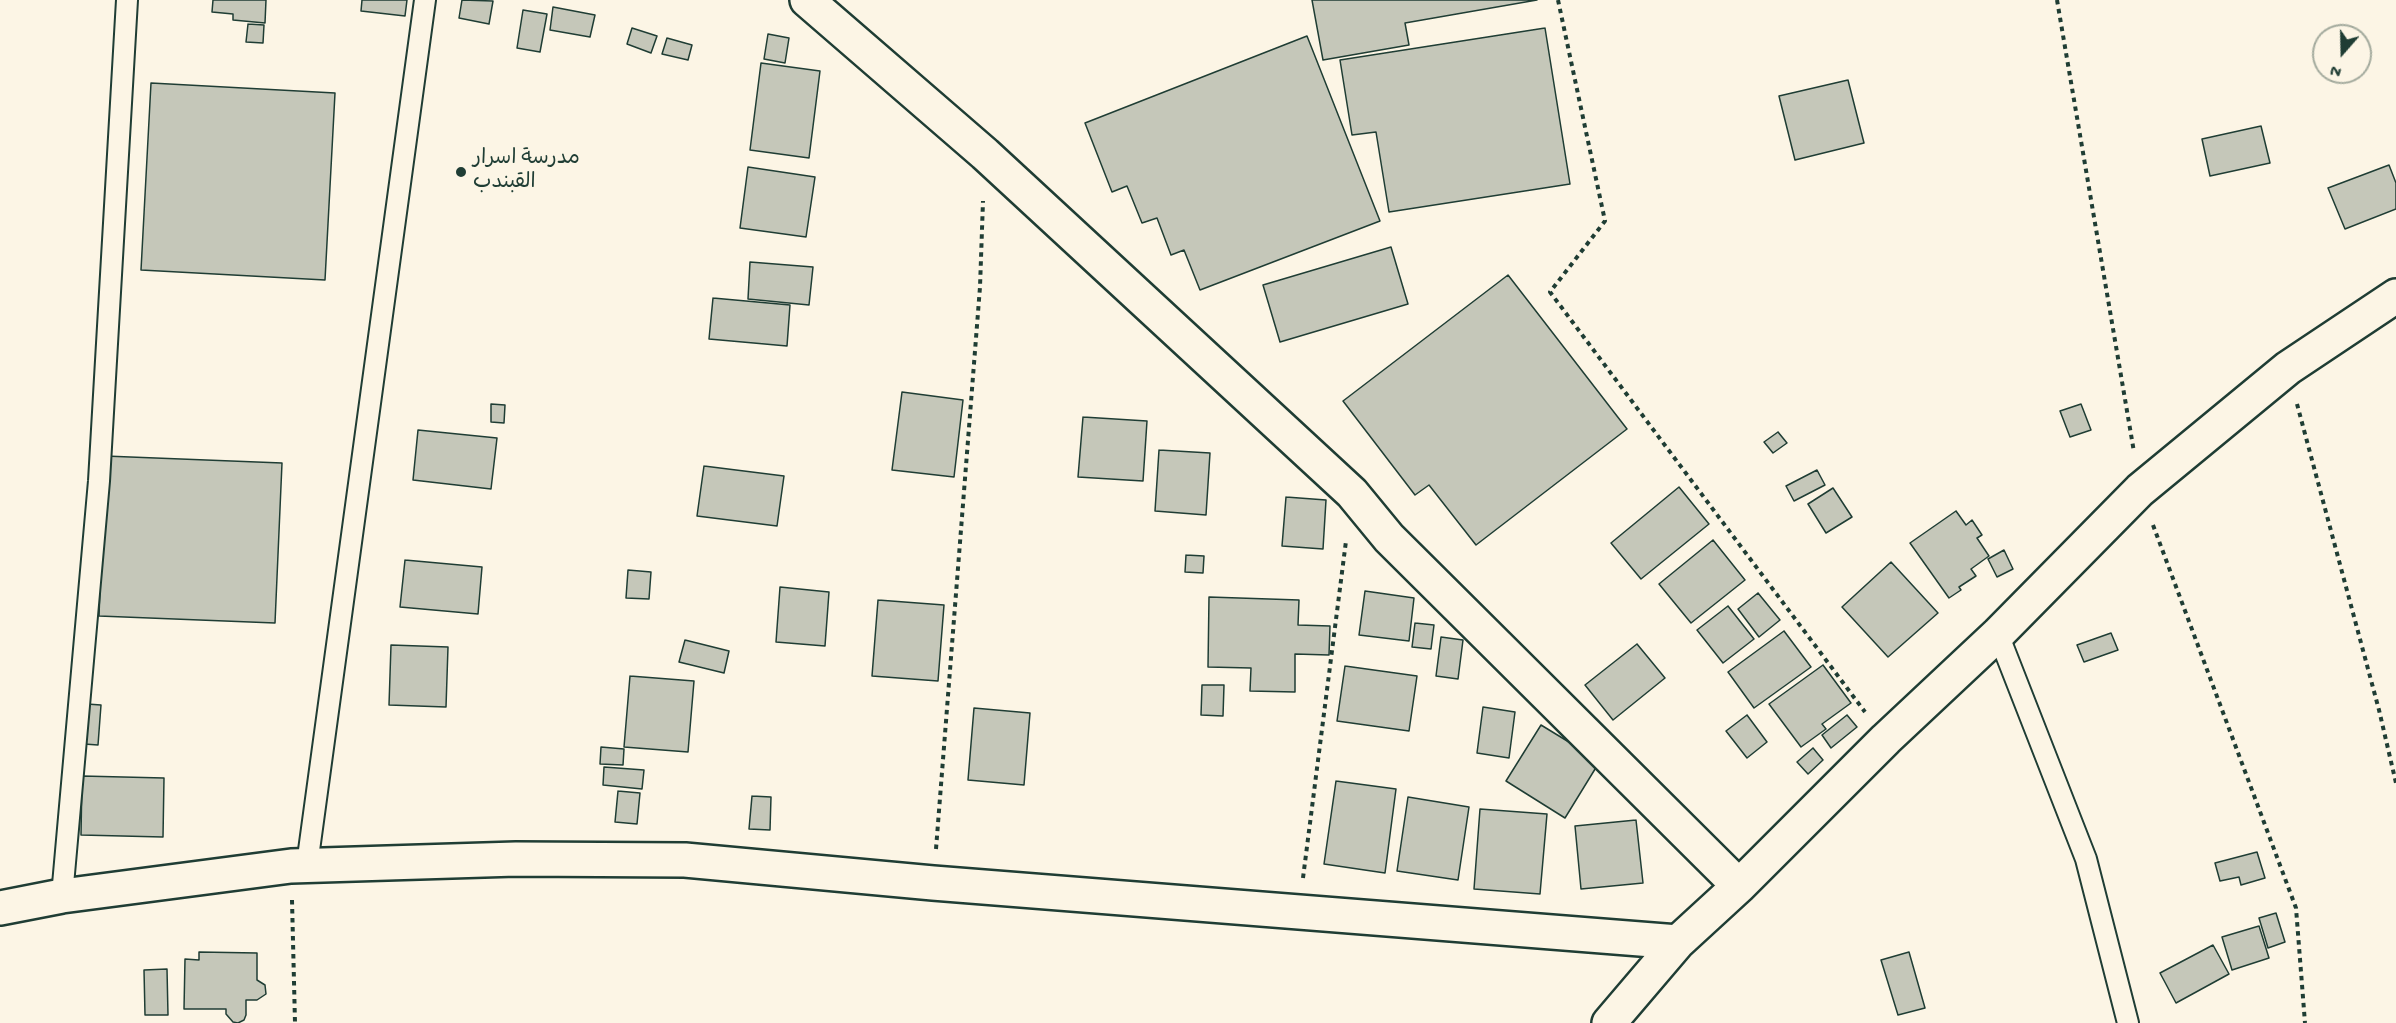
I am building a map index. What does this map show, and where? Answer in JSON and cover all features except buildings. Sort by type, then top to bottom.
[{"type":"street","points":[[807,0],[985,154],[1352,493],[1389,538],[1739,886]]},
{"type":"street","points":[[1609,1023],[1678,942],[1739,886],[1886,739],[1998,634],[2140,490],[2288,368],[2396,296]]},
{"type":"street","points":[[0,908],[62,896],[299,865],[516,859],[685,860],[933,883],[1678,942]]},
{"type":"lane","points":[[62,896],[99,481],[127,0]]},
{"type":"lane","points":[[299,865],[425,0]]},
{"type":"lane","points":[[1998,634],[2086,859],[2128,1023]]},
{"type":"path","points":[[1558,0],[1605,221],[1550,292],[1886,739]]},
{"type":"path","points":[[2057,0],[2140,490],[2296,909],[2305,1023]]},
{"type":"path","points":[[933,883],[980,287],[985,154]]},
{"type":"path","points":[[2288,368],[2396,783]]},
{"type":"path","points":[[1298,912],[1352,493]]},
{"type":"path","points":[[295,1023],[299,865]]},
{"type":"place","name":"مدرسة اسرار القبندب","points":[[461,172]]}]
